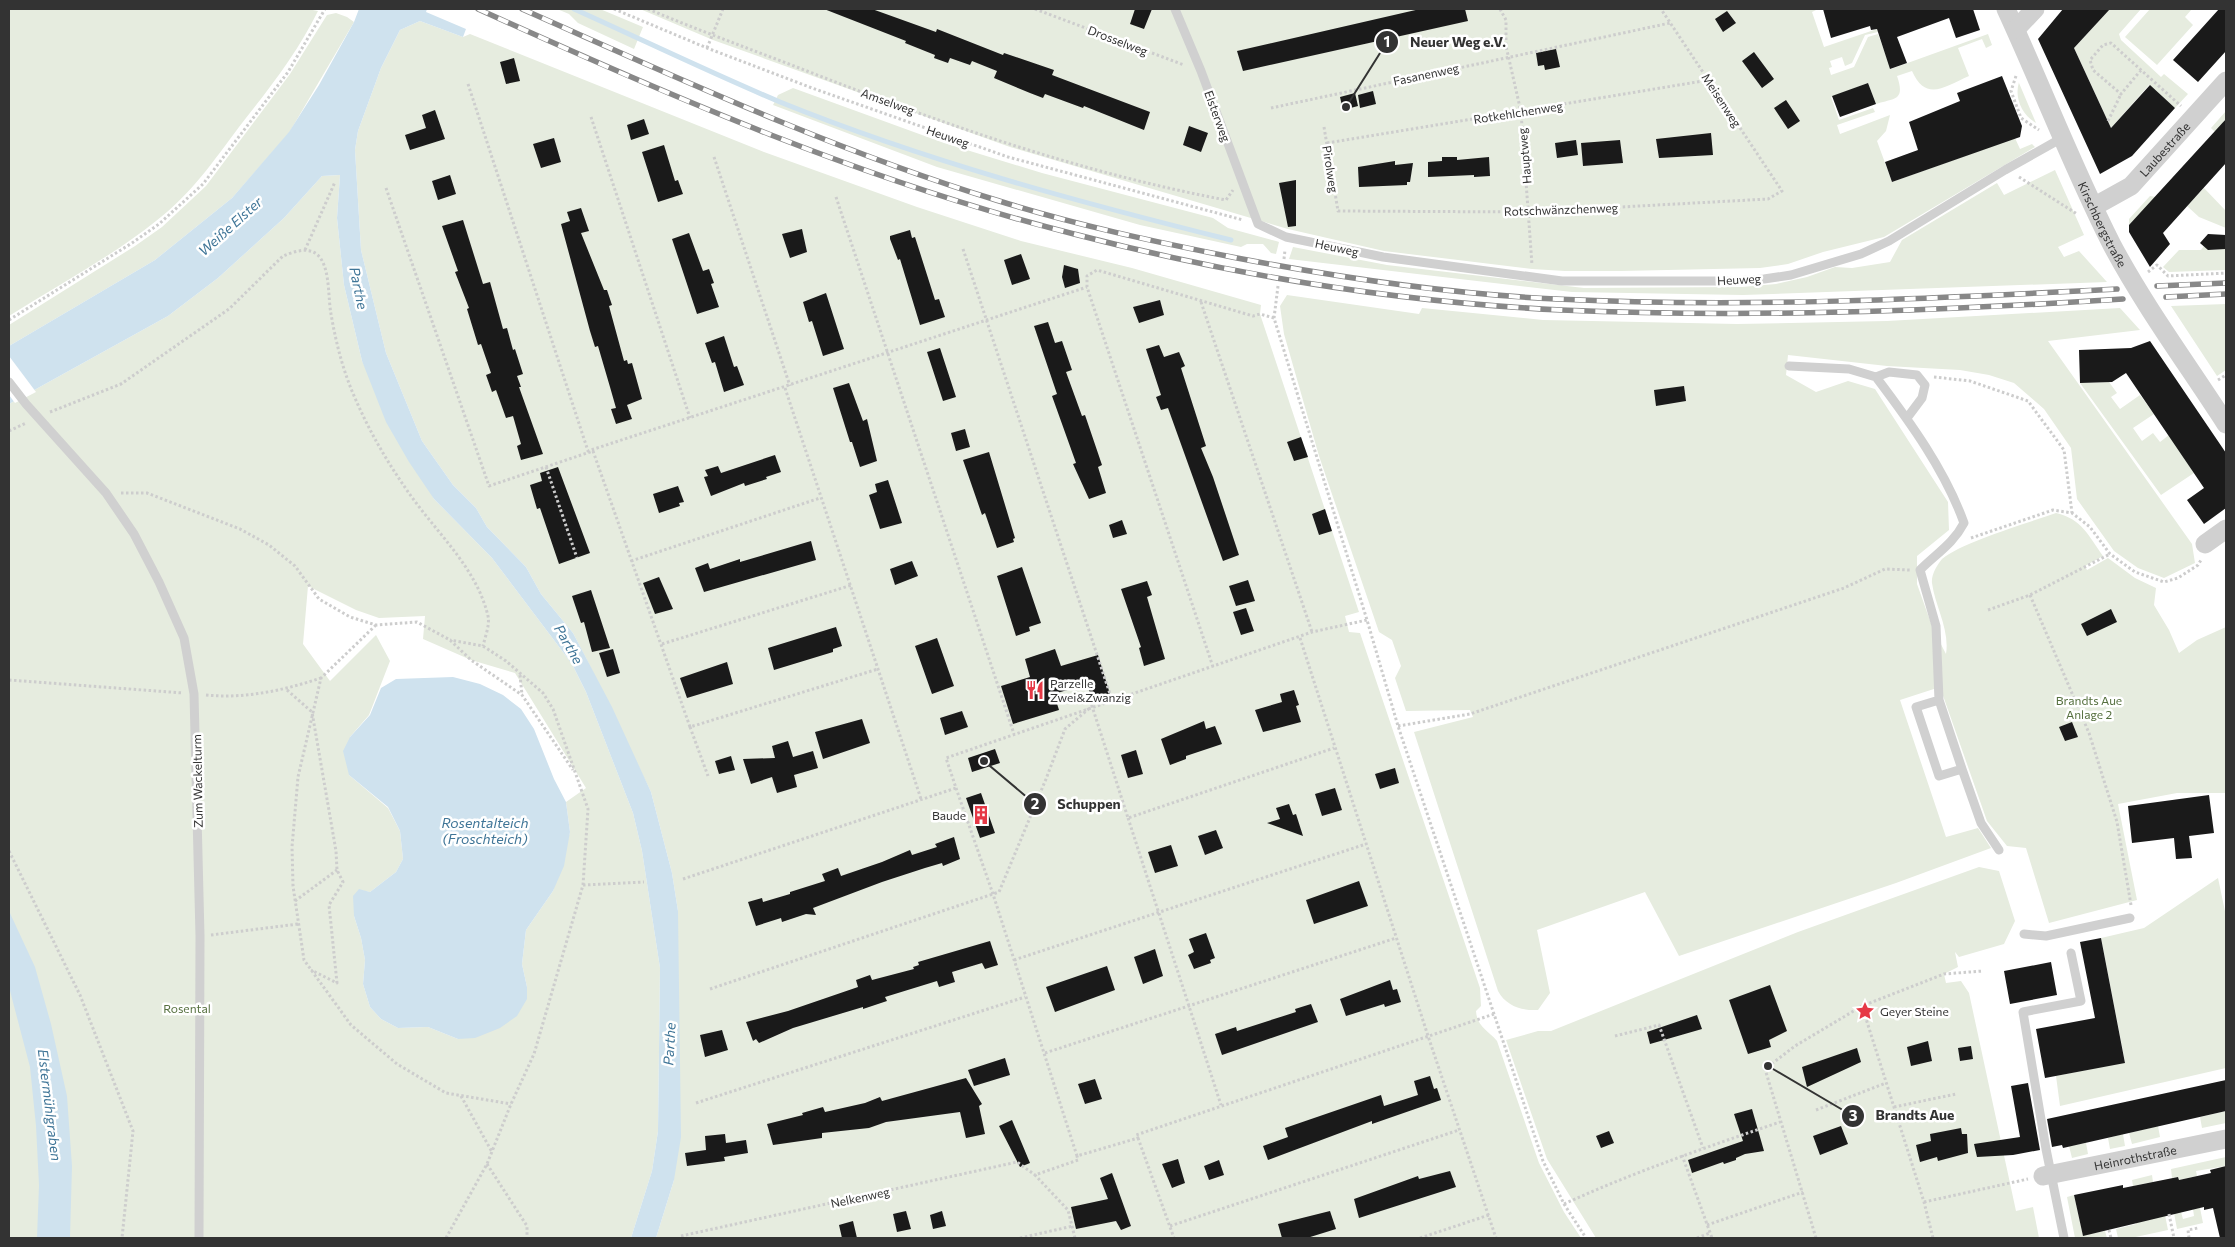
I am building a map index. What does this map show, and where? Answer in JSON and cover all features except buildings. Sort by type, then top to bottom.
[{"type":"street","name":"Kirschbergstraße","points":[[2006,9],[2062,138],[2087,210],[2112,244],[2132,279],[2226,424]]},
{"type":"street","points":[[2016,30],[2036,9]]},
{"type":"street","name":"Laubestraße","points":[[2087,210],[2131,186],[2226,81]]},
{"type":"street","points":[[2206,544],[2226,529]]},
{"type":"street","name":"Heinrothstraße","points":[[2047,1175],[2226,1139]]},
{"type":"lane","name":"Elsterweg","points":[[1175,9],[1201,71],[1258,224]]},
{"type":"lane","name":"Heuweg","points":[[1258,224],[1286,237],[1383,257],[1532,277],[1572,281],[1764,279],[1791,274],[1860,254],[1889,242],[2005,170],[2062,138]]},
{"type":"lane","points":[[1789,366],[1849,369],[1876,377],[1907,418],[1955,498],[1964,523],[1955,540],[1936,554],[1920,570],[1936,626],[1939,700],[1981,822],[1998,850]]},
{"type":"lane","points":[[1876,377],[1889,372],[1917,375],[1925,385],[1922,398],[1907,418]]},
{"type":"lane","name":"Zum Wackelturm","points":[[9,382],[26,404],[106,494],[134,534],[159,582],[184,638],[194,694],[200,936],[199,1238]]},
{"type":"lane","points":[[1939,700],[1916,707],[1939,776],[1962,769]]},
{"type":"lane","points":[[2024,934],[2046,936],[2130,918]]},
{"type":"lane","points":[[2064,1238],[2047,1175],[2023,1012],[2081,1001],[2071,953]]},
{"type":"path","points":[[9,320],[159,224],[202,184],[288,72],[325,9]]},
{"type":"path","name":"Heuweg","points":[[614,9],[706,48],[812,88],[1008,157],[1258,224]]},
{"type":"path","name":"Amselweg","points":[[648,9],[713,37],[1010,145],[1154,186],[1226,200],[1241,180]]},
{"type":"path","points":[[706,48],[713,37],[723,9]]},
{"type":"path","name":"Drosselweg","points":[[1035,9],[1201,71]]},
{"type":"path","name":"Hauptweg","points":[[1500,9],[1506,20],[1508,56],[1521,112],[1532,277]]},
{"type":"path","name":"Meisenweg","points":[[1661,9],[1782,191]]},
{"type":"path","name":"Fasanenweg","points":[[1271,108],[1670,23]]},
{"type":"path","points":[[2121,94],[2093,70],[2090,60],[2103,45],[2111,43],[2181,106]]},
{"type":"path","points":[[2108,121],[2121,94],[2142,70]]},
{"type":"path","points":[[2018,73],[2011,90],[2022,118],[2042,132]]},
{"type":"path","name":"Rotkehlchenweg","points":[[1327,143],[1709,80]]},
{"type":"path","points":[[468,84],[588,451],[785,388],[888,351],[1087,287]]},
{"type":"path","points":[[591,117],[690,418]]},
{"type":"path","name":"Pirolweg","points":[[1324,127],[1338,211]]},
{"type":"path","points":[[714,157],[790,386]]},
{"type":"path","points":[[2005,170],[2087,210]]},
{"type":"path","points":[[305,250],[335,182]]},
{"type":"path","points":[[386,188],[489,486],[594,451],[708,776]]},
{"type":"path","name":"Rotschwänzchenweg","points":[[1338,211],[1529,212],[1768,199],[1782,191]]},
{"type":"path","points":[[836,197],[1014,734]]},
{"type":"path","points":[[963,248],[1112,700]]},
{"type":"path","points":[[38,417],[121,384],[229,309],[283,256],[293,251],[305,250],[314,252],[325,270],[331,316],[346,377],[363,418],[412,497],[464,564],[480,596],[488,618],[483,646]]},
{"type":"path","points":[[2161,269],[2168,276],[2226,273]]},
{"type":"path","points":[[1213,667],[1087,287],[1087,276],[1097,270],[1253,316],[1260,314],[1274,318]]},
{"type":"path","points":[[1278,286],[1274,318],[1398,726],[1543,1161],[1564,1204],[1586,1238]]},
{"type":"path","points":[[1201,301],[1312,632]]},
{"type":"path","points":[[1917,375],[1970,381],[2028,401],[2064,450],[2072,513]]},
{"type":"path","points":[[2216,381],[2226,375]]},
{"type":"path","points":[[785,388],[820,498],[852,585],[921,799]]},
{"type":"path","points":[[9,431],[25,423]]},
{"type":"path","points":[[546,467],[577,558]]},
{"type":"path","points":[[106,494],[147,493],[240,529],[269,545],[294,566],[319,600],[350,617],[376,625],[417,622],[450,640],[471,660],[522,695],[576,776]]},
{"type":"path","points":[[631,561],[820,498]]},
{"type":"path","points":[[1955,540],[1979,536],[2053,510],[2072,513],[2090,527],[2110,554],[2135,572],[2164,582],[2178,578],[2198,565]]},
{"type":"path","points":[[1988,610],[2030,595],[2110,554]]},
{"type":"path","points":[[1398,726],[1470,714],[1844,588],[1885,569],[1920,570]]},
{"type":"path","points":[[662,644],[852,585]]},
{"type":"path","points":[[2030,595],[2089,734],[2117,822],[2132,902],[2130,918]]},
{"type":"path","points":[[1035,1175],[1078,1160],[993,894],[946,758],[1092,706],[1213,667],[1312,632],[1367,620]]},
{"type":"path","points":[[9,680],[222,696],[287,690],[321,678],[376,625]]},
{"type":"path","points":[[1300,637],[1334,748],[1496,1238]]},
{"type":"path","points":[[446,1238],[487,1164],[511,1104],[534,1054],[583,885],[588,810],[553,709],[542,693],[506,661],[483,646],[450,640]]},
{"type":"path","points":[[690,727],[878,669]]},
{"type":"path","points":[[520,674],[522,695]]},
{"type":"path","points":[[321,678],[298,778],[292,847],[295,901],[304,960],[351,1024],[397,1064],[446,1093],[511,1104]]},
{"type":"path","points":[[287,690],[312,712],[336,851],[336,870],[343,882],[329,905],[337,983],[310,969]]},
{"type":"path","points":[[1092,706],[1221,1105]]},
{"type":"path","points":[[710,989],[999,892],[1046,779],[1064,729],[1092,706]]},
{"type":"path","points":[[1128,818],[1334,748]]},
{"type":"path","points":[[683,879],[956,788]]},
{"type":"path","points":[[1014,960],[1366,844]]},
{"type":"path","points":[[9,851],[80,995],[132,1131],[122,1238]]},
{"type":"path","points":[[295,901],[336,870]]},
{"type":"path","points":[[583,885],[644,882]]},
{"type":"path","points":[[200,936],[298,924]]},
{"type":"path","points":[[1045,1053],[1396,938]]},
{"type":"path","points":[[1816,1238],[1765,1069],[1795,1046],[1862,1006],[1944,974],[1983,971]]},
{"type":"path","points":[[696,1103],[1025,998]]},
{"type":"path","points":[[1862,1006],[1924,1202],[1933,1238]]},
{"type":"path","points":[[1174,1238],[1136,1135],[1494,1014]]},
{"type":"path","points":[[1615,1036],[1659,1025],[1703,1148]]},
{"type":"path","points":[[1816,1110],[1886,1083]]},
{"type":"path","points":[[1894,1106],[1956,1094]]},
{"type":"path","points":[[461,1096],[492,1152]]},
{"type":"path","points":[[1564,1204],[1612,1182],[1682,1155],[1780,1122]]},
{"type":"path","points":[[1170,1226],[1459,1130]]},
{"type":"path","points":[[1077,1156],[1138,1138]]},
{"type":"path","points":[[1682,1155],[1712,1238]]},
{"type":"path","name":"Nelkenweg","points":[[681,1236],[1017,1162],[1035,1175],[1068,1210],[1075,1238]]},
{"type":"path","points":[[487,1164],[527,1226],[528,1238]]},
{"type":"path","points":[[1924,1202],[2047,1175]]},
{"type":"path","points":[[1707,1225],[1803,1192]]},
{"type":"path","points":[[2169,1214],[2174,1238]]},
{"type":"path","points":[[1420,1238],[1489,1215]]},
{"type":"path","points":[[1020,1238],[1073,1226]]},
{"type":"path","points":[[2189,1238],[2188,1230],[2198,1228]]},
{"type":"path","points":[[2109,1230],[2111,1238]]},
{"type":"path","points":[[1697,1238],[1710,1233]]},
{"type":"green space","points":[[9,9],[307,9],[318,11],[301,42],[271,85],[210,165],[180,200],[121,247],[9,316]]},
{"type":"green space","points":[[557,9],[600,9],[643,27],[634,49],[578,23],[569,14]]},
{"type":"green space","points":[[640,9],[1818,9],[1812,12],[1824,47],[1877,29],[1878,32],[1865,35],[1852,63],[1845,66],[1842,57],[1830,61],[1832,67],[1829,68],[1831,75],[1854,67],[1868,37],[1878,34],[1891,69],[1988,34],[1992,45],[1986,48],[1982,39],[1958,48],[1969,76],[1944,87],[1930,89],[1923,86],[1917,81],[1912,71],[1897,76],[1900,90],[1896,98],[1876,104],[1868,83],[1831,97],[1839,120],[1873,108],[1875,112],[1837,125],[1840,134],[1890,115],[1886,131],[1877,141],[1892,182],[2015,138],[2020,149],[2032,144],[2035,147],[1884,237],[1823,252],[1788,264],[1760,268],[1621,271],[1532,269],[1384,251],[1288,229],[1010,147],[713,40]]},
{"type":"green space","points":[[2110,9],[2141,9],[2119,34],[2121,40],[2161,77],[2164,74],[2188,94],[2175,108],[2149,85],[2111,128],[2074,48]]},
{"type":"green space","points":[[2150,9],[2192,9],[2185,17],[2193,25],[2157,65],[2125,37]]},
{"type":"green space","points":[[336,13],[354,22],[289,133],[232,198],[155,260],[9,346],[9,325],[162,227],[206,186],[290,74],[327,15]]},
{"type":"green space","points":[[420,21],[463,37],[470,34],[764,152],[917,207],[1021,241],[1132,268],[1261,305],[1260,314],[1359,612],[1345,616],[1349,632],[1360,633],[1480,988],[1481,1006],[1476,1011],[1478,1021],[1497,1041],[1539,1163],[1564,1212],[1581,1238],[656,1238],[674,1180],[678,911],[672,873],[651,792],[573,633],[541,594],[526,567],[487,527],[476,508],[453,485],[422,441],[386,353],[361,250],[355,150],[358,131],[381,68],[400,30]]},
{"type":"green space","points":[[2019,82],[2036,123],[2031,120],[2020,106],[2018,100]]},
{"type":"green space","points":[[793,88],[944,143],[1042,173],[1213,218],[1228,228],[1279,242],[1276,254],[1271,253],[1263,244],[1247,244],[1241,247],[1140,225],[937,167],[773,105],[778,95]]},
{"type":"green space","points":[[2226,111],[2226,119],[2215,132],[2211,128]]},
{"type":"green space","points":[[2055,170],[2084,235],[2058,247],[2064,257],[2079,251],[2107,282],[1743,295],[1572,292],[1289,259],[1293,247],[1387,265],[1584,288],[1742,287],[1776,284],[1807,277],[1835,267],[1852,268],[1890,262],[1902,240],[1997,183],[2004,195]]},
{"type":"green space","name":"Rosental","points":[[340,175],[337,218],[344,285],[362,361],[434,499],[492,558],[572,664],[586,692],[633,813],[642,851],[660,968],[658,1131],[652,1171],[631,1238],[9,1238],[9,404],[168,316],[218,278],[284,218],[322,176]],"holes":[[[308,586],[356,610],[379,618],[425,616],[423,639],[471,660],[515,673],[586,788],[566,802],[570,832],[553,891],[526,930],[522,964],[527,987],[458,1039],[428,1027],[398,1028],[381,1019],[370,1007],[363,984],[365,960],[354,916],[359,890],[370,892],[396,872],[403,859],[400,831],[388,808],[349,775],[350,737],[369,715],[390,661],[376,635],[330,681],[303,644]]]},
{"type":"green space","points":[[2204,188],[2226,211],[2226,228],[2199,217],[2187,206]]},
{"type":"green space","points":[[2150,196],[2156,197],[2129,225],[2129,219]]},
{"type":"green space","points":[[2204,246],[2209,250],[2226,249],[2226,270],[2169,272],[2163,267],[2179,250],[2201,250]]},
{"type":"green space","name":"Brandts Aue Anlage 2","points":[[1287,295],[1419,314],[1422,308],[1543,320],[1737,324],[1887,321],[2120,308],[2140,330],[2048,341],[2192,544],[2195,563],[2164,578],[2138,568],[2114,551],[2077,499],[2071,448],[2044,409],[2014,383],[1989,375],[1960,370],[1887,366],[1788,355],[1786,375],[1816,392],[1848,381],[1875,389],[1948,502],[1949,530],[1917,556],[1917,584],[1933,629],[1946,654],[1946,636],[1932,583],[1933,573],[1940,561],[1964,546],[2056,513],[2072,519],[2084,529],[2103,556],[2085,566],[2087,570],[2108,558],[2135,578],[2156,588],[2154,605],[2169,630],[2179,653],[2197,640],[2226,627],[2226,793],[2177,793],[2118,804],[2137,900],[2049,923],[2026,848],[2007,846],[1987,821],[1940,687],[1900,700],[1946,837],[1978,828],[1991,848],[1896,883],[1679,956],[1645,892],[1537,930],[1550,993],[1538,1010],[1526,1010],[1510,1004],[1498,991],[1414,732],[1473,717],[1470,710],[1406,711],[1395,678],[1401,666],[1392,640],[1379,632],[1319,456],[1284,334],[1280,306]]},
{"type":"green space","points":[[2226,304],[2226,370],[2217,376],[2171,306]]},
{"type":"green space","points":[[2109,382],[2117,393],[2111,397],[2120,409],[2140,395],[2154,414],[2133,428],[2142,441],[2153,433],[2160,442],[2169,435],[2194,473],[2161,495],[2080,383]]},
{"type":"green space","points":[[1979,867],[1999,871],[2015,921],[2004,944],[1959,957],[1955,952],[1958,967],[1944,974],[1946,983],[1961,981],[1969,993],[2016,1211],[2033,1207],[2039,1238],[1596,1238],[1547,1159],[1506,1040],[1538,1031],[1551,1031],[1798,932]]},
{"type":"green space","points":[[2218,878],[2226,916],[2226,1068],[2060,1106],[2056,1076],[2125,1062],[2101,938],[2144,928]]},
{"type":"green space","points":[[2226,1111],[2226,1123],[2202,1128],[2200,1117]]},
{"type":"green space","points":[[2158,1126],[2160,1137],[2132,1144],[2129,1133]]},
{"type":"green space","points":[[2123,1134],[2125,1146],[2110,1149],[2108,1138]]},
{"type":"green space","points":[[2086,1143],[2088,1154],[2072,1158],[2069,1146]]},
{"type":"green space","points":[[2226,1157],[2226,1166],[2196,1171],[2197,1176],[2179,1180],[2178,1177],[2172,1178],[2171,1169]]},
{"type":"green space","points":[[2152,1175],[2153,1182],[2133,1186],[2132,1180]]},
{"type":"green space","points":[[2074,1195],[2083,1235],[2105,1231],[2107,1238],[2075,1238],[2067,1197]]},
{"type":"green space","points":[[2200,1208],[2203,1223],[2177,1229],[2174,1213],[2181,1212],[2183,1219],[2194,1216],[2193,1209]]},
{"type":"green space","points":[[2165,1215],[2168,1230],[2131,1238],[2118,1238],[2116,1229],[2136,1224],[2136,1221]]},
{"type":"water","points":[[359,9],[427,9],[426,12],[466,29],[463,37],[420,21],[400,30],[381,68],[358,131],[355,150],[361,250],[386,353],[422,441],[453,485],[476,508],[487,527],[526,567],[541,594],[573,633],[612,707],[651,792],[672,873],[678,911],[681,1137],[674,1180],[656,1238],[631,1238],[652,1171],[658,1131],[660,968],[642,851],[633,813],[586,692],[572,664],[492,558],[434,499],[409,462],[386,422],[362,361],[344,285],[337,218],[340,175],[322,176],[284,218],[218,278],[168,316],[9,404],[9,346],[155,260],[232,198],[289,132],[319,85],[354,22]]},
{"type":"water","name":"Rosentalteich (Froschteich)","points":[[453,677],[480,684],[503,695],[521,709],[534,729],[554,779],[566,802],[570,832],[564,866],[553,891],[526,930],[522,964],[527,987],[527,999],[517,1016],[500,1028],[475,1038],[458,1039],[428,1027],[398,1028],[381,1019],[370,1007],[363,984],[365,960],[354,916],[353,896],[359,889],[370,892],[396,872],[403,859],[400,831],[388,807],[349,775],[343,751],[350,737],[370,715],[381,688],[396,679]]},
{"type":"water","name":"Elstermühlgraben","points":[[9,911],[35,967],[51,1024],[67,1096],[72,1166],[70,1238],[37,1238],[39,1185],[36,1126],[30,1067],[9,987]]},
{"type":"pier","points":[[9,356],[36,392],[15,403],[9,395]]},
{"type":"waterway","points":[[574,9],[780,102],[891,143],[1003,179],[1231,240]]},
{"type":"railway","points":[[478,9],[697,105],[771,135],[921,189],[997,213],[1074,234],[1134,249],[1255,274],[1438,301],[1561,310],[1702,313],[1842,312],[1983,307],[2123,299]]},
{"type":"railway","points":[[522,9],[756,112],[875,159],[935,180],[1026,209],[1086,225],[1176,246],[1276,265],[1436,289],[1516,297],[1626,302],[1836,301],[2117,289]]},
{"type":"railway","points":[[2157,286],[2226,283]]},
{"type":"railway","points":[[2166,297],[2226,294]]},
{"type":"place","name":"Neuer Weg e.V.","points":[[1346,107]]},
{"type":"place","name":"Parzelle Zwei&Zwanzig","points":[[1035,690]]},
{"type":"place","name":"Schuppen","points":[[984,761]]},
{"type":"place","name":"Baude","points":[[981,815]]},
{"type":"place","name":"Geyer Steine","points":[[1865,1011]]},
{"type":"place","name":"Brandts Aue","points":[[1768,1066]]},
{"type":"water label","name":"Weiße Elster","points":[[230,226]]},
{"type":"water label","name":"Parthe","points":[[359,288]]},
{"type":"water label","name":"Parthe","points":[[569,644]]},
{"type":"water label","name":"Parthe","points":[[669,1044]]}]
